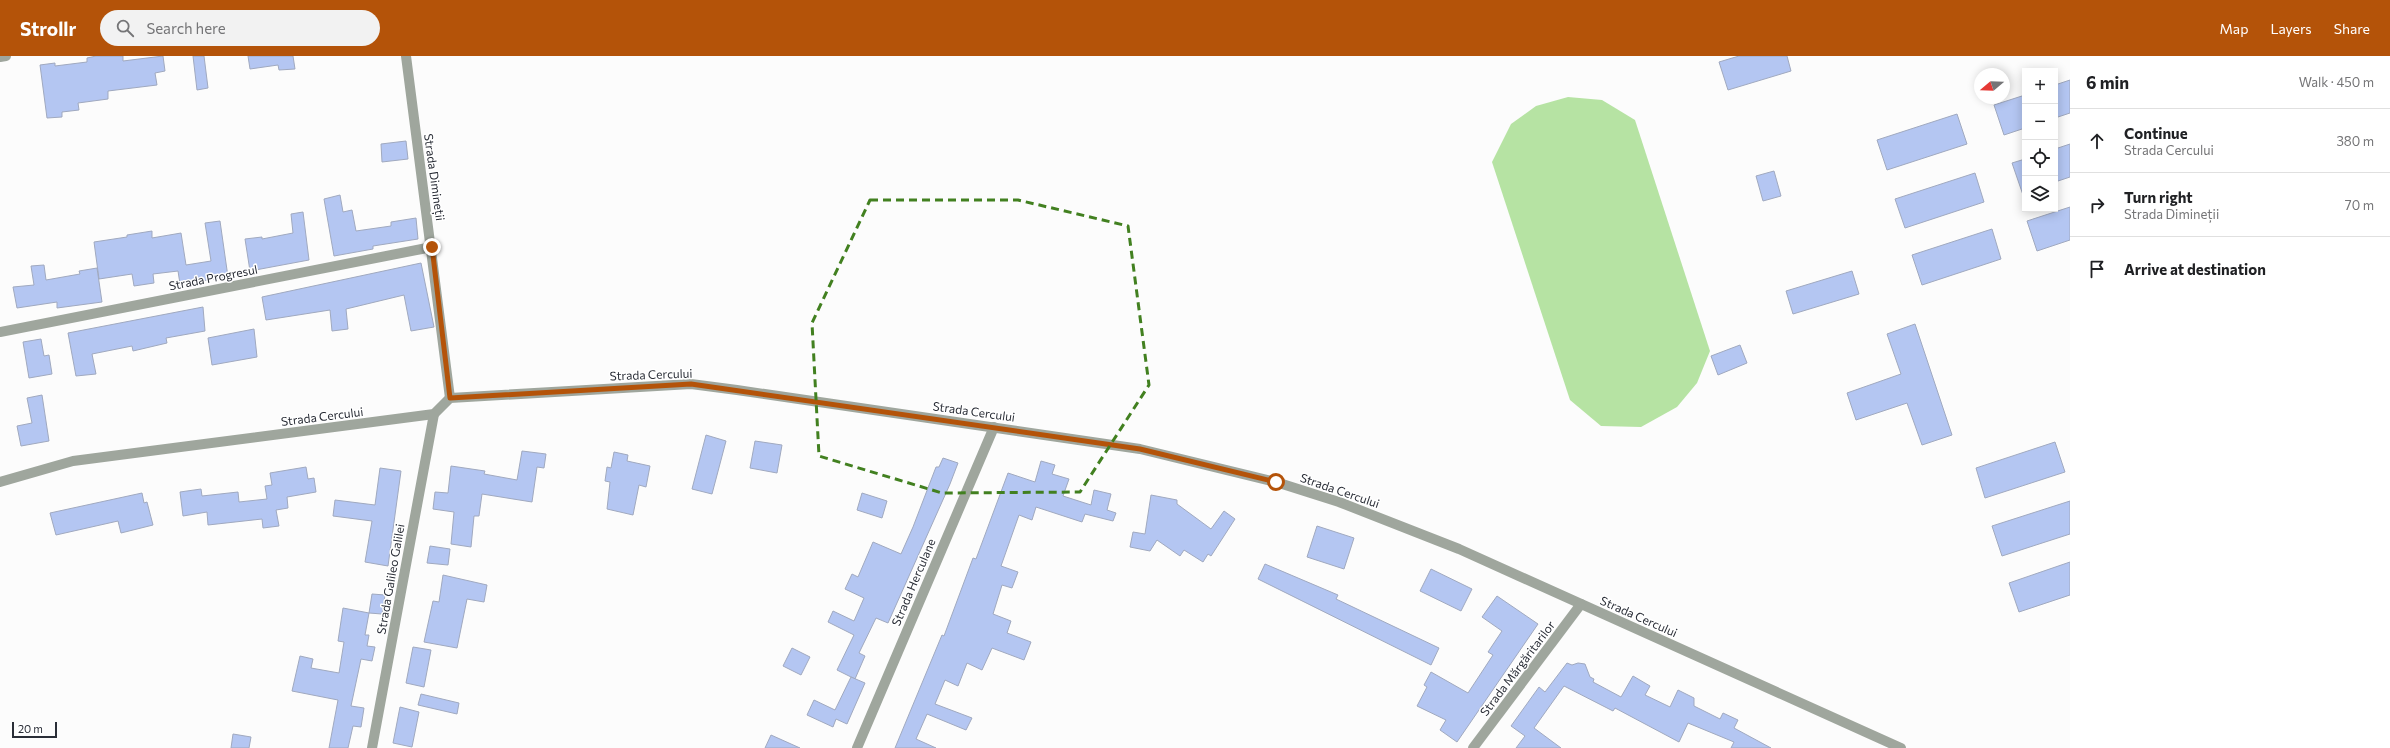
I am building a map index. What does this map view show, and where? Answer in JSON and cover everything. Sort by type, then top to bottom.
[{"type":"street","points":[[0,57],[6,56]]},
{"type":"street","name":"Strada Dimineții","points":[[406,56],[432,247],[450,398]]},
{"type":"street","name":"Strada Progresul","points":[[0,332],[432,247]]},
{"type":"street","name":"Strada Cercului","points":[[450,398],[691,384],[1140,449],[1276,482],[1339,502],[1452,546],[1901,748]]},
{"type":"street","points":[[434,414],[450,398]]},
{"type":"street","name":"Strada Cercului","points":[[0,482],[72,461],[434,414]]},
{"type":"street","name":"Strada Galileo Galilei","points":[[372,748],[434,414]]},
{"type":"street","name":"Strada Herculane","points":[[857,748],[994,427]]},
{"type":"street","name":"Strada Mărgăritarilor","points":[[1473,748],[1582,604]]},
{"type":"highlighted area","points":[[870,200],[1018,200],[1128,226],[1149,385],[1080,492],[942,493],[819,456],[812,323]]},
{"type":"green space","points":[[1568,97],[1602,100],[1635,120],[1710,351],[1697,383],[1677,407],[1641,427],[1601,426],[1570,400],[1492,162],[1511,124],[1536,106]]},
{"type":"building","points":[[96,56],[123,56],[123,61],[163,56],[165,71],[155,73],[157,85],[108,91],[108,99],[78,103],[79,110],[62,112],[62,117],[47,118],[40,65],[55,63],[55,66],[87,62],[87,58]]},
{"type":"building","points":[[193,56],[204,56],[208,88],[197,90]]},
{"type":"building","points":[[248,56],[293,56],[295,69],[279,70],[278,65],[250,69]]},
{"type":"building","points":[[1739,56],[1787,56],[1791,71],[1728,90],[1719,62]]},
{"type":"building","points":[[2070,80],[2070,113],[2058,117],[2058,104],[2058,84]]},
{"type":"building","points":[[2022,96],[2022,129],[2004,135],[1994,105],[2010,104],[2010,100]]},
{"type":"building","points":[[1957,114],[1967,144],[1887,170],[1877,140]]},
{"type":"building","points":[[406,141],[408,159],[382,162],[381,144]]},
{"type":"building","points":[[2070,144],[2070,177],[2058,181],[2058,176],[2058,148]]},
{"type":"building","points":[[2022,160],[2022,192],[2012,163]]},
{"type":"building","points":[[1774,171],[1781,196],[1763,201],[1756,176]]},
{"type":"building","points":[[1975,173],[1984,202],[1905,228],[1895,199]]},
{"type":"building","points":[[340,195],[343,212],[352,210],[356,231],[391,226],[391,222],[416,218],[418,239],[373,246],[373,249],[334,256],[324,199]]},
{"type":"building","points":[[2070,207],[2070,240],[2037,251],[2027,221]]},
{"type":"building","points":[[303,212],[309,260],[250,271],[245,239],[262,237],[262,239],[293,233],[291,214]]},
{"type":"building","points":[[220,221],[228,277],[180,284],[178,271],[153,274],[154,283],[134,286],[132,274],[99,279],[94,242],[127,237],[127,235],[152,231],[152,238],[181,233],[186,265],[211,261],[205,223]]},
{"type":"building","points":[[1992,229],[2001,259],[1922,285],[1912,255]]},
{"type":"building","points":[[421,263],[434,327],[411,331],[404,295],[346,309],[348,329],[332,331],[330,310],[266,320],[262,297]]},
{"type":"building","points":[[44,265],[46,280],[80,274],[79,271],[97,268],[102,302],[57,308],[57,302],[17,308],[13,287],[34,285],[31,266]]},
{"type":"building","points":[[1852,271],[1859,294],[1793,314],[1786,291]]},
{"type":"building","points":[[203,307],[205,331],[166,338],[167,343],[133,351],[132,346],[92,354],[96,374],[76,376],[68,333]]},
{"type":"building","points":[[1915,324],[1952,435],[1922,445],[1907,403],[1856,420],[1847,393],[1901,374],[1887,334]]},
{"type":"building","points":[[254,329],[257,357],[212,365],[208,338]]},
{"type":"building","points":[[41,339],[44,356],[49,355],[52,374],[29,378],[23,342]]},
{"type":"building","points":[[1740,345],[1747,363],[1718,375],[1711,356]]},
{"type":"building","points":[[42,395],[49,441],[21,446],[17,426],[32,423],[27,398]]},
{"type":"building","points":[[706,435],[726,441],[712,494],[692,489]]},
{"type":"building","points":[[755,441],[782,445],[777,473],[750,468]]},
{"type":"building","points":[[2055,442],[2065,472],[1985,498],[1976,468]]},
{"type":"building","points":[[522,451],[546,454],[544,468],[537,467],[532,502],[482,494],[479,516],[474,516],[471,547],[451,544],[454,512],[433,509],[435,492],[448,493],[451,466],[485,471],[484,474],[517,480]]},
{"type":"building","points":[[614,452],[628,455],[627,461],[650,466],[646,487],[639,485],[633,515],[607,509],[610,482],[605,481],[607,467],[611,468]]},
{"type":"building","points":[[943,458],[958,463],[950,484],[888,623],[876,618],[859,653],[865,656],[855,679],[837,670],[854,635],[828,622],[833,611],[854,621],[864,598],[845,589],[852,574],[858,577],[873,542],[901,554],[936,467],[939,467]]},
{"type":"building","points":[[1041,461],[1055,465],[1052,474],[1069,479],[1063,496],[1091,505],[1094,490],[1111,494],[1107,510],[1116,513],[1113,521],[1085,514],[1082,522],[1036,507],[1032,520],[1019,515],[1001,566],[1018,572],[1012,588],[1002,585],[993,614],[1011,621],[1007,633],[1031,642],[1024,660],[992,648],[982,670],[967,663],[958,686],[945,680],[935,704],[972,718],[966,730],[927,714],[916,739],[936,748],[895,748],[942,635],[944,636],[973,558],[976,559],[1008,473],[1035,482]]},
{"type":"building","points":[[306,467],[308,479],[314,478],[316,492],[287,497],[288,508],[276,510],[279,526],[263,528],[262,519],[208,525],[207,512],[183,516],[180,492],[201,489],[202,496],[238,492],[239,502],[267,499],[265,486],[272,485],[270,473]]},
{"type":"building","points":[[380,468],[401,471],[388,566],[365,562],[372,521],[333,516],[335,500],[375,505]]},
{"type":"building","points":[[142,493],[144,503],[147,502],[153,525],[121,533],[118,521],[56,535],[50,513]]},
{"type":"building","points":[[862,493],[887,501],[882,518],[857,510]]},
{"type":"building","points":[[1151,495],[1177,500],[1177,504],[1211,529],[1224,511],[1235,519],[1211,556],[1208,554],[1203,562],[1184,550],[1180,556],[1157,540],[1150,551],[1130,547],[1133,532],[1145,534]]},
{"type":"building","points":[[2070,501],[2070,534],[2002,556],[1992,526]]},
{"type":"building","points":[[1317,526],[1354,538],[1344,569],[1307,557]]},
{"type":"building","points":[[430,546],[450,549],[448,565],[427,563]]},
{"type":"building","points":[[2070,562],[2070,595],[2019,612],[2009,583]]},
{"type":"building","points":[[1265,564],[1338,595],[1336,599],[1439,648],[1431,665],[1258,579]]},
{"type":"building","points":[[1431,569],[1472,589],[1461,611],[1420,591]]},
{"type":"building","points":[[443,575],[487,585],[484,602],[467,599],[457,648],[424,642],[433,601],[439,602]]},
{"type":"building","points":[[372,594],[385,595],[382,614],[369,613]]},
{"type":"building","points":[[1497,596],[1538,624],[1457,742],[1440,730],[1446,720],[1417,706],[1427,687],[1424,685],[1431,672],[1468,693],[1493,655],[1488,652],[1502,631],[1482,617]]},
{"type":"building","points":[[343,608],[369,613],[365,635],[369,635],[367,646],[375,647],[372,661],[361,659],[351,706],[364,708],[361,727],[353,726],[348,748],[329,748],[338,700],[292,691],[300,656],[313,659],[311,668],[339,673],[344,642],[338,641]]},
{"type":"building","points":[[413,647],[431,650],[424,687],[406,683]]},
{"type":"building","points":[[792,648],[810,657],[801,675],[783,666]]},
{"type":"building","points":[[1567,663],[1572,665],[1578,663],[1585,664],[1590,677],[1594,679],[1593,682],[1621,697],[1633,676],[1650,686],[1645,695],[1670,707],[1678,690],[1694,698],[1694,706],[1720,719],[1723,713],[1738,720],[1734,728],[1771,748],[1731,748],[1734,742],[1688,723],[1679,742],[1615,708],[1613,711],[1564,686],[1534,728],[1561,748],[1516,748],[1525,736],[1511,726],[1539,687],[1545,692]]},
{"type":"building","points":[[851,677],[865,683],[847,724],[836,719],[833,727],[807,715],[814,700],[835,710]]},
{"type":"building","points":[[421,694],[459,703],[457,714],[418,705]]},
{"type":"building","points":[[400,707],[419,712],[412,747],[393,743]]},
{"type":"building","points":[[233,734],[251,737],[249,748],[231,748]]},
{"type":"building","points":[[771,735],[800,748],[765,748]]},
{"type":"route","points":[[432,247],[450,398],[691,384],[1140,449],[1276,482]]}]
